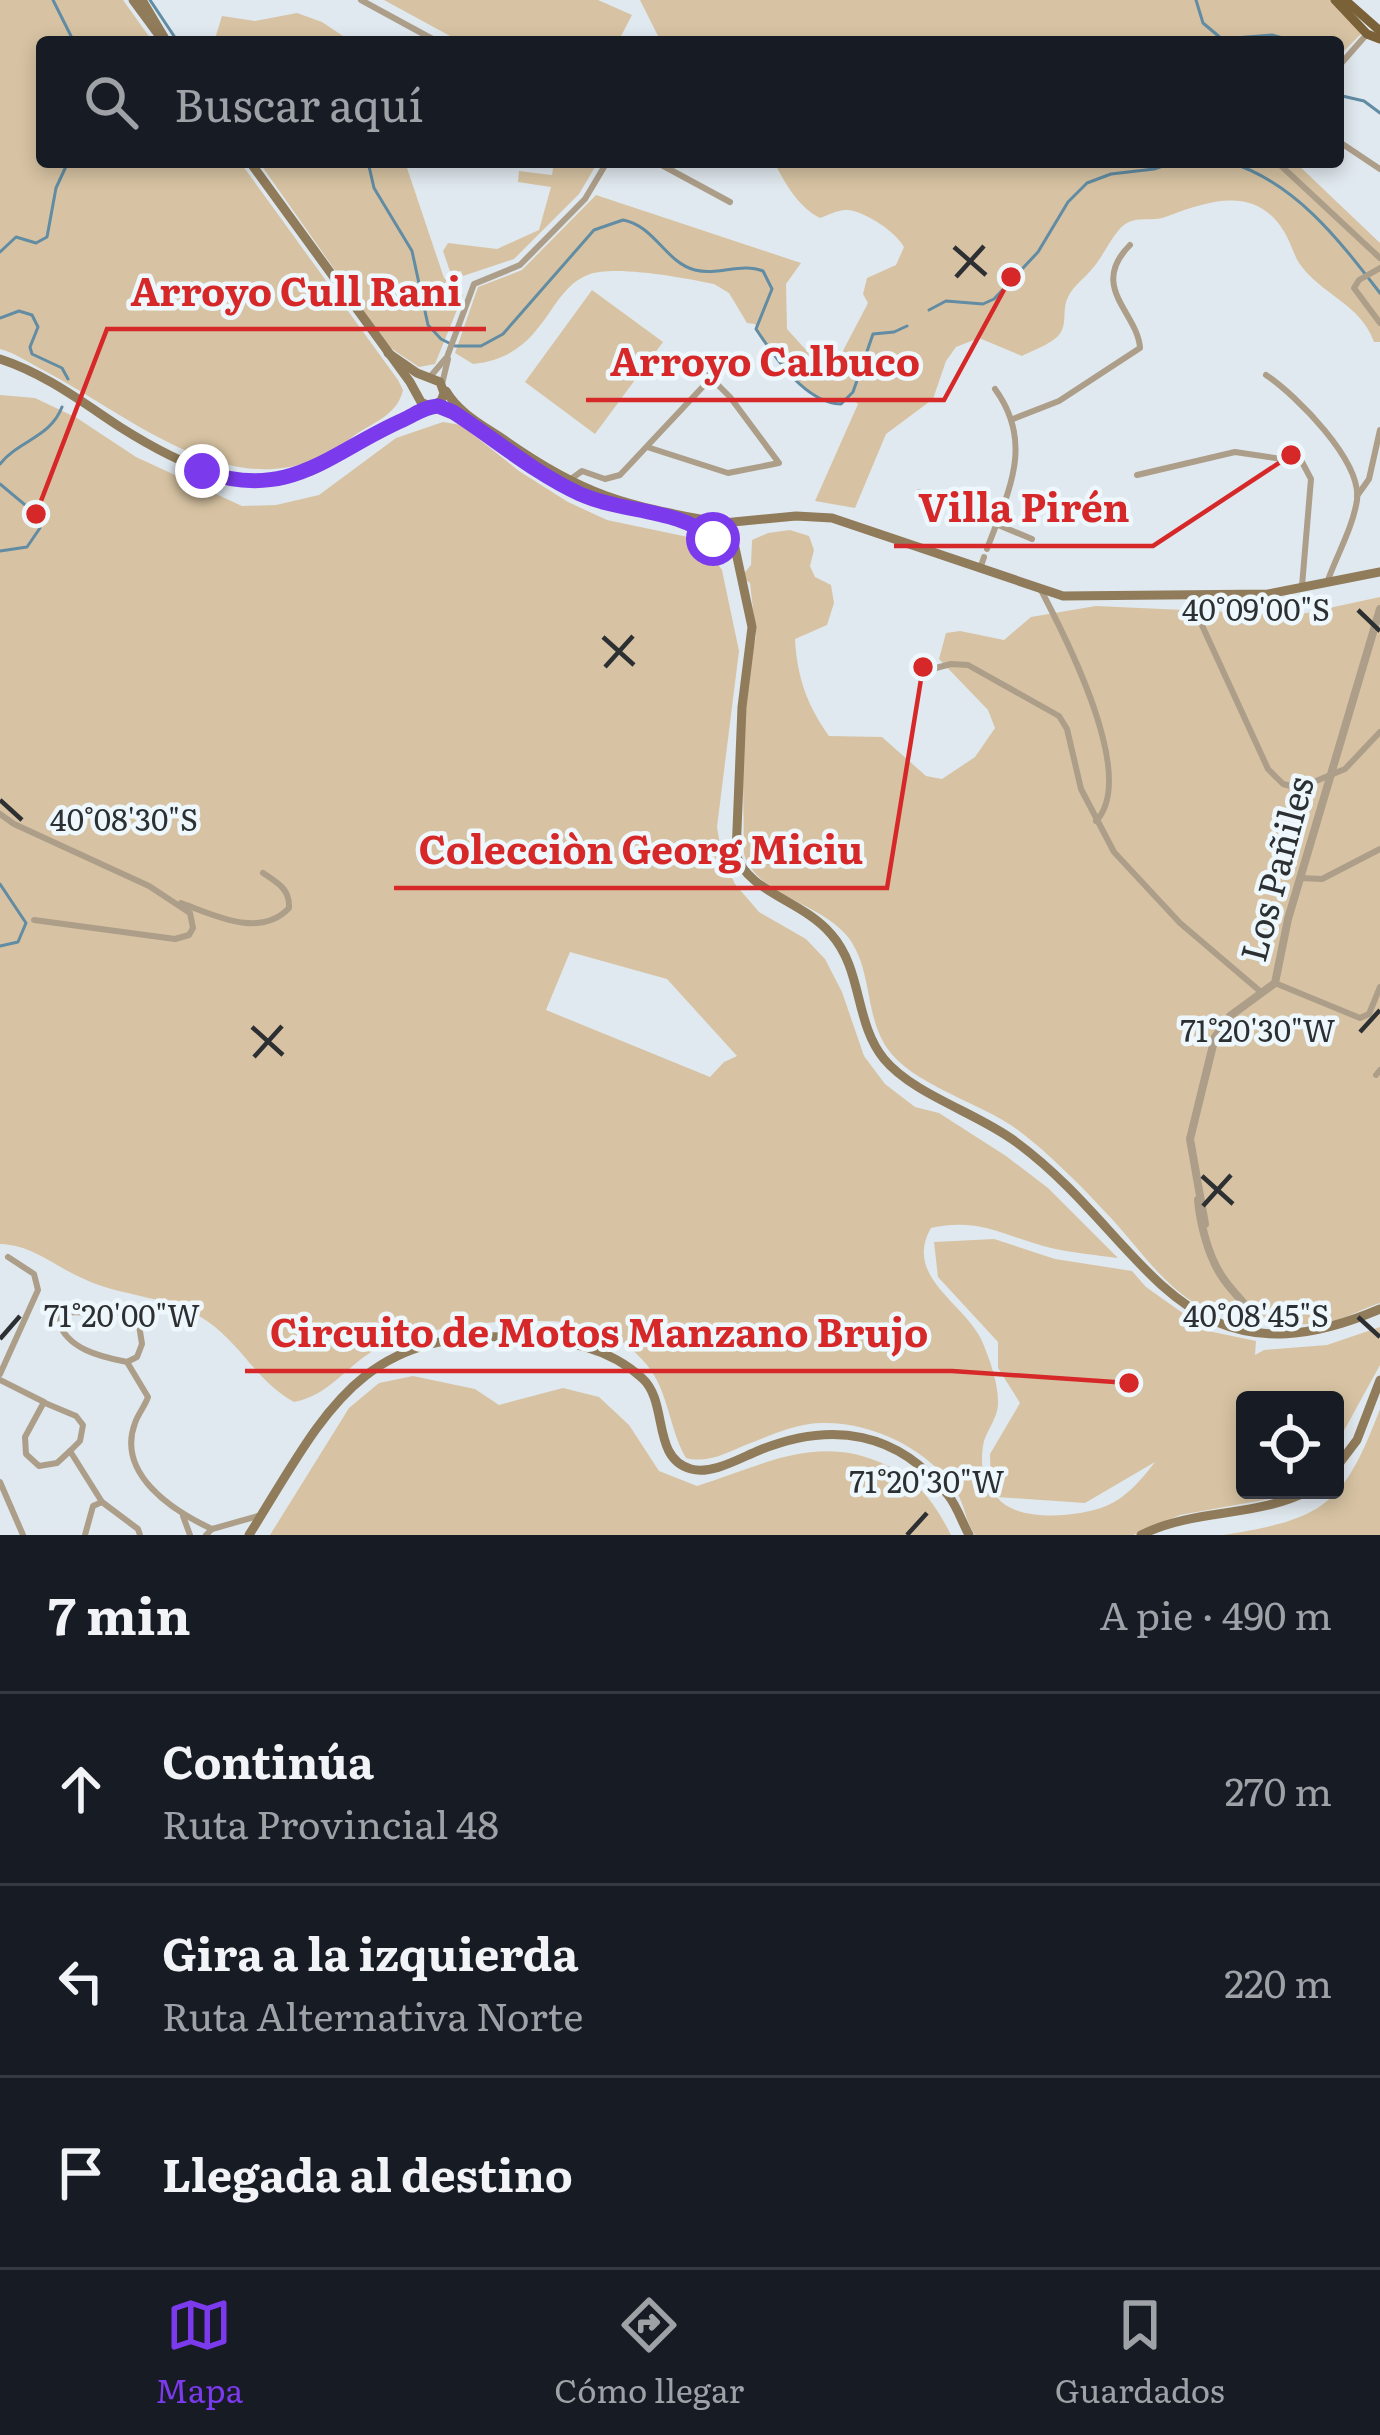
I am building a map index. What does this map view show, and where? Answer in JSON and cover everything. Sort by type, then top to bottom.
[{"type":"main road","points":[[133,0],[160,36]]},
{"type":"main road","points":[[142,0],[162,36]]},
{"type":"main road","points":[[1335,0],[1375,30]]},
{"type":"main road","points":[[1345,0],[1375,30]]},
{"type":"main road","points":[[254,168],[421,402],[453,412],[567,485],[617,507],[688,523],[714,540]]},
{"type":"main road","points":[[386,349],[443,386],[465,413],[567,485],[727,530]]},
{"type":"main road","points":[[0,358],[40,376],[164,452],[228,478],[302,474],[432,406],[443,399],[443,386]]},
{"type":"main road","points":[[397,422],[412,407],[420,383],[428,378]]},
{"type":"main road","points":[[740,577],[711,530],[804,515],[832,518],[1063,596],[1189,597],[1301,589],[1380,572]]},
{"type":"main road","points":[[714,540],[727,530]]},
{"type":"main road","points":[[727,530],[749,600],[752,627],[736,793],[734,841],[740,867],[756,884],[806,910],[837,940],[853,968],[871,1035],[893,1067],[1032,1154],[1108,1227],[1151,1277],[1187,1308],[1212,1321],[1258,1332],[1322,1330],[1380,1309]]},
{"type":"main road","points":[[249,1535],[342,1393],[374,1367],[435,1343],[505,1336],[567,1341],[622,1362],[654,1392],[665,1444],[685,1468],[703,1471],[776,1443],[845,1432],[890,1448],[929,1474],[950,1497],[969,1535]]},
{"type":"main road","points":[[1344,1457],[1357,1440],[1380,1381]]},
{"type":"main road","points":[[1141,1535],[1177,1520],[1271,1506],[1288,1499]]},
{"type":"street","points":[[361,0],[427,36]]},
{"type":"street","points":[[1344,61],[1375,30]]},
{"type":"street","points":[[1344,145],[1380,169]]},
{"type":"street","points":[[443,386],[449,351],[476,282],[522,263],[585,199],[603,168]]},
{"type":"street","points":[[667,168],[730,202]]},
{"type":"street","points":[[1283,168],[1380,258]]},
{"type":"street","points":[[1013,418],[1059,401],[1140,348],[1141,341],[1114,292],[1118,259],[1130,244]]},
{"type":"street","points":[[1376,270],[1362,278],[1354,292],[1380,323]]},
{"type":"street","points":[[428,378],[449,351]]},
{"type":"street","points":[[645,450],[728,473],[778,464],[778,457],[689,356]]},
{"type":"street","points":[[1266,374],[1324,427],[1357,496]]},
{"type":"street","points":[[567,485],[582,470],[605,479],[617,477],[711,378]]},
{"type":"street","points":[[980,569],[1016,468],[1013,418],[994,389]]},
{"type":"street","points":[[1327,583],[1357,496],[1369,479],[1380,430]]},
{"type":"street","points":[[1137,475],[1235,452],[1302,462],[1311,479],[1301,589]]},
{"type":"street","points":[[919,492],[1031,539]]},
{"type":"street","points":[[1042,592],[1071,648],[1106,750],[1107,804],[1096,821]]},
{"type":"street","points":[[1189,597],[1270,773],[1283,784],[1299,788],[1347,767],[1380,732]]},
{"type":"street","name":"Los Pañiles","points":[[1258,1332],[1250,1307],[1215,1264],[1190,1133],[1215,1036],[1226,1020],[1275,983],[1300,878],[1380,609]]},
{"type":"street","points":[[916,673],[968,665],[1055,712],[1067,730],[1078,783],[1119,859],[1175,919],[1261,992]]},
{"type":"street","points":[[0,814],[177,902],[244,924],[280,918],[290,908],[283,886],[263,874]]},
{"type":"street","points":[[1300,878],[1322,879],[1380,849]]},
{"type":"street","points":[[34,920],[175,939],[189,935],[193,928],[190,913],[177,902]]},
{"type":"street","points":[[1275,983],[1357,1018],[1365,1017],[1380,988]]},
{"type":"street","points":[[8,1257],[34,1274],[38,1290],[0,1377],[76,1416],[82,1425],[80,1441],[70,1451],[57,1463],[39,1466],[26,1454],[25,1437],[44,1402]]},
{"type":"street","points":[[127,1362],[137,1357],[142,1344],[139,1325],[121,1313],[67,1312],[58,1319],[61,1330],[92,1354],[127,1362],[148,1397],[134,1425],[134,1456],[147,1486],[209,1532],[262,1515]]},
{"type":"street","points":[[70,1451],[102,1502],[140,1535]]},
{"type":"street","points":[[0,1482],[23,1535]]},
{"type":"street","points":[[85,1535],[93,1506],[102,1502]]},
{"type":"street","points":[[183,1516],[190,1535]]},
{"type":"shaded area","points":[[0,0],[123,0],[149,36],[36,36],[36,168],[244,168],[403,390],[389,413],[311,461],[271,469],[231,466],[153,434],[0,349]]},
{"type":"shaded area","points":[[384,0],[598,0],[632,15],[621,36],[450,36]]},
{"type":"shaded area","points":[[640,0],[1331,0],[1361,34],[1344,51],[1344,36],[658,36]]},
{"type":"shaded area","points":[[297,13],[343,36],[216,36],[222,16],[255,21]]},
{"type":"shaded area","points":[[263,168],[407,168],[444,278],[463,295],[435,364],[419,367],[389,347]]},
{"type":"shaded area","points":[[553,168],[594,168],[579,194],[514,259],[463,276],[461,271],[451,274],[443,251],[448,243],[497,249],[539,230],[551,187],[518,182],[519,171],[552,175]]},
{"type":"shaded area","points":[[778,168],[1301,168],[1380,243],[1380,342],[1374,342],[1350,308],[1308,274],[1283,230],[1259,207],[1215,202],[1161,218],[1135,220],[1118,231],[1070,293],[1063,328],[1054,340],[1022,356],[979,338],[956,347],[933,399],[886,434],[855,508],[815,501],[858,404],[851,397],[825,401],[799,384],[755,324],[747,323],[729,293],[714,284],[633,272],[590,274],[564,293],[516,349],[473,364],[455,353],[478,287],[522,270],[596,195],[801,263],[786,284],[787,329],[824,370],[834,368],[868,303],[863,294],[867,278],[896,265],[904,247],[872,219],[848,210],[820,218],[793,194]]},
{"type":"shaded area","points":[[592,290],[663,342],[595,434],[525,382]]},
{"type":"shaded area","points":[[0,395],[35,398],[77,418],[136,457],[242,506],[276,505],[319,495],[396,438],[443,422],[461,425],[568,502],[607,520],[688,537],[709,551],[722,570],[739,651],[717,827],[722,857],[735,884],[759,912],[806,939],[825,959],[864,1056],[885,1084],[915,1107],[939,1113],[1006,1156],[1048,1188],[1118,1258],[1051,1248],[979,1227],[931,1228],[924,1245],[930,1275],[974,1327],[995,1381],[998,1405],[984,1441],[983,1479],[991,1487],[990,1454],[1020,1403],[998,1368],[998,1342],[938,1277],[934,1242],[994,1239],[1055,1259],[1132,1271],[1146,1287],[1208,1331],[1256,1341],[1255,1355],[1264,1350],[1327,1345],[1380,1327],[1380,1365],[1344,1431],[1344,1391],[1236,1391],[1236,1499],[1270,1499],[1180,1515],[1133,1535],[975,1535],[957,1493],[931,1463],[898,1441],[859,1427],[801,1425],[718,1456],[686,1458],[647,1365],[604,1331],[555,1321],[524,1321],[426,1332],[378,1348],[318,1393],[294,1402],[270,1385],[219,1330],[193,1313],[99,1285],[12,1245],[0,1244]],"holes":[[[570,952],[667,979],[737,1056],[710,1077],[546,1010]],[[1155,1462],[1113,1503],[1065,1515],[1018,1511],[997,1497],[1085,1503]]]},
{"type":"shaded area","points":[[790,530],[809,536],[814,550],[810,566],[815,577],[831,585],[834,603],[827,625],[795,639],[801,678],[821,724],[829,736],[882,737],[926,776],[942,779],[975,757],[995,728],[988,710],[939,659],[946,633],[960,631],[1004,640],[1031,617],[1096,606],[1297,615],[1380,597],[1380,1303],[1335,1321],[1305,1324],[1231,1317],[1196,1304],[1169,1283],[1089,1195],[1030,1140],[1003,1120],[913,1073],[887,1048],[861,963],[848,937],[822,915],[762,880],[744,854],[742,707],[756,636],[750,583],[741,577],[751,565],[752,540]]},
{"type":"shaded area","points":[[413,1376],[475,1389],[499,1405],[563,1388],[599,1397],[629,1425],[659,1471],[697,1486],[792,1455],[838,1452],[863,1456],[899,1472],[918,1487],[951,1535],[270,1535],[349,1408],[379,1383]]},
{"type":"shaded area","points":[[1380,1409],[1380,1535],[1223,1535],[1285,1522],[1329,1499],[1344,1499],[1344,1482]]},
{"type":"waterway","points":[[53,0],[71,36]]},
{"type":"waterway","points":[[150,0],[174,36]]},
{"type":"waterway","points":[[1196,0],[1203,23],[1218,36]]},
{"type":"waterway","points":[[1260,36],[1276,36]]},
{"type":"waterway","points":[[1344,96],[1364,101],[1380,113]]},
{"type":"waterway","points":[[0,252],[16,237],[36,243],[47,237],[56,188],[65,168]]},
{"type":"waterway","points":[[369,168],[374,188],[412,251],[428,325],[455,346],[481,346],[503,334],[594,230],[623,220],[644,229],[676,260],[695,270],[763,271],[772,289],[756,329],[792,376],[828,402],[841,404],[853,392],[873,334],[907,326]]},
{"type":"waterway","points":[[929,310],[946,301],[983,304],[994,299],[1038,252],[1068,202],[1087,183],[1111,174],[1157,168]]},
{"type":"waterway","points":[[1245,168],[1275,184],[1314,216],[1380,293]]},
{"type":"waterway","points":[[0,318],[19,311],[32,315],[38,327],[32,354],[62,368],[68,379]]},
{"type":"waterway","points":[[0,464],[50,426],[62,407]]},
{"type":"waterway","points":[[0,484],[36,514],[40,528],[27,547],[0,551]]},
{"type":"waterway","points":[[0,884],[26,923],[18,942],[0,946]]},
{"type":"place","name":"Arroyo Calbuco","points":[[1011,277]]},
{"type":"place","name":"Villa Pirén","points":[[1291,455]]},
{"type":"place","name":"Arroyo Cull Rani","points":[[36,514]]},
{"type":"place","name":"Colecciòn Georg Miciu","points":[[923,667]]},
{"type":"place","name":"Circuito de Motos Manzano Brujo","points":[[1129,1383]]},
{"type":"route","points":[[202,471],[252,480],[302,474],[397,422],[438,406],[581,495],[688,523],[713,539]]}]
